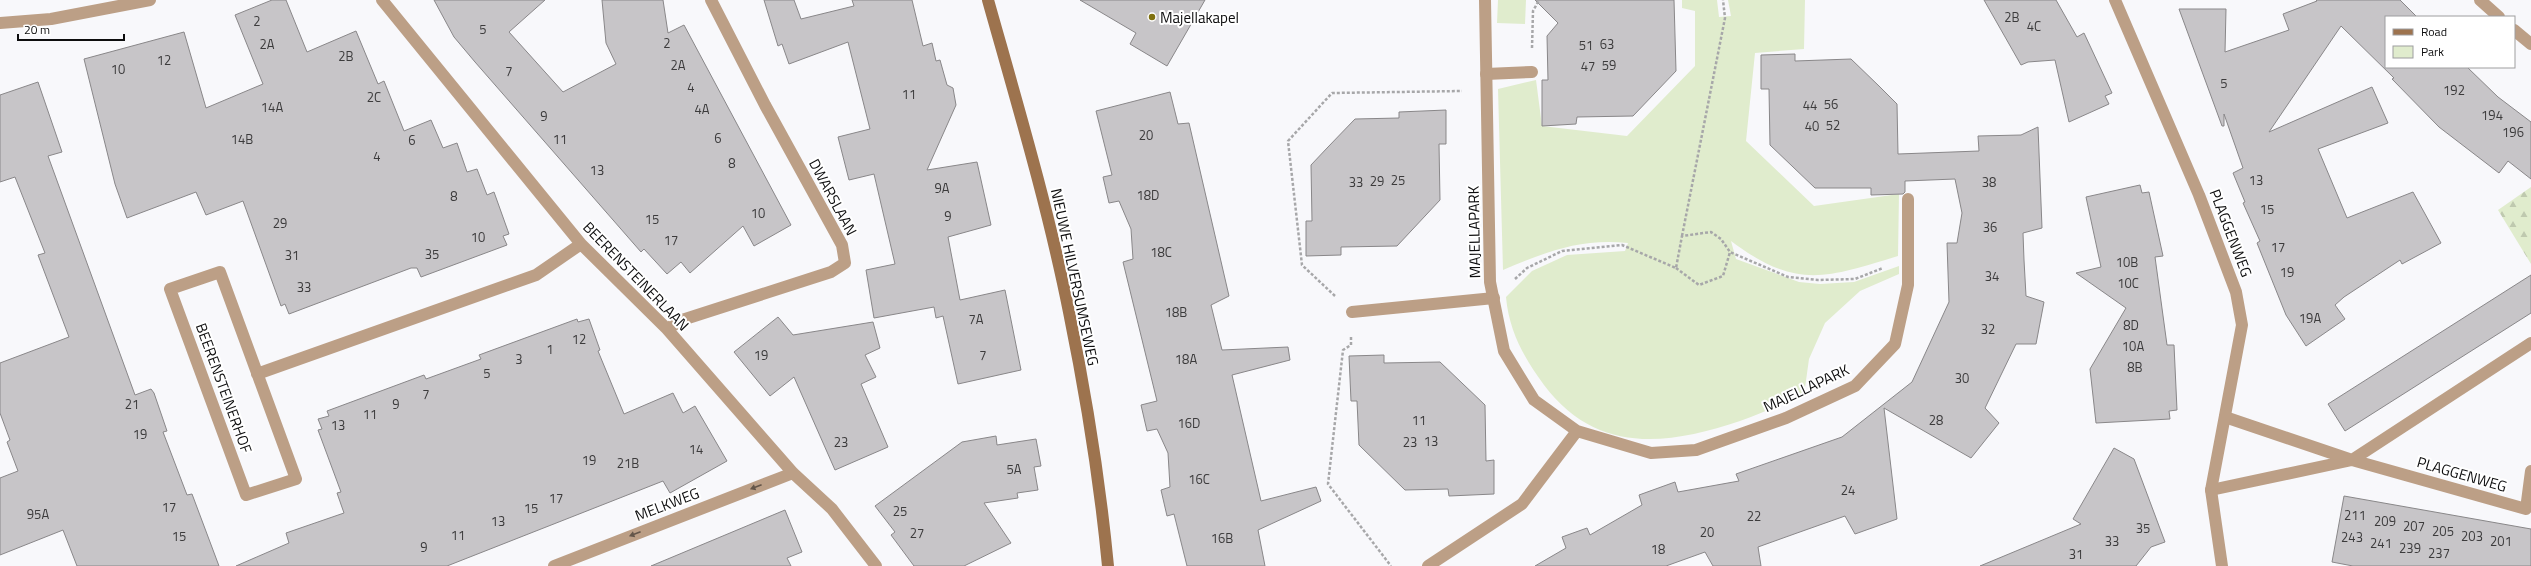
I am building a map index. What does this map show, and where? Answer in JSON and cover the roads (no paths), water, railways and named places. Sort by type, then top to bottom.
[{"type":"street","points":[[0,23],[51,19],[150,0]]},
{"type":"street","name":"BEERENSTEINERLAAN","points":[[382,0],[581,244],[667,329],[793,472],[832,509],[876,566]]},
{"type":"street","name":"DWARSLAAN","points":[[667,329],[682,320],[830,272],[845,263],[842,245],[765,105],[711,0]]},
{"type":"street","name":"NIEUWE HILVERSUMSEWEG","points":[[988,0],[1032,158],[1070,312],[1103,518],[1108,566]]},
{"type":"street","name":"MAJELLAPARK","points":[[1485,0],[1490,282],[1504,351],[1534,400],[1577,431],[1651,453],[1696,450],[1786,418],[1855,386],[1895,344],[1908,285],[1908,199]]},
{"type":"street","name":"PLAGGENWEG","points":[[2115,0],[2199,194],[2236,292],[2242,325],[2211,490],[2222,566]]},
{"type":"street","points":[[2480,0],[2498,16]]},
{"type":"street","points":[[2515,31],[2531,44]]},
{"type":"street","points":[[1486,74],[1532,72]]},
{"type":"street","points":[[257,374],[536,275],[581,244]]},
{"type":"street","name":"BEERENSTEINERHOF","points":[[220,272],[257,374],[296,479],[246,495],[170,289],[220,272]]},
{"type":"street","points":[[1352,312],[1494,298]]},
{"type":"street","name":"PLAGGENWEG","points":[[2211,490],[2352,460],[2531,343]]},
{"type":"street","points":[[2224,417],[2352,460]]},
{"type":"street","points":[[1428,566],[1522,504],[1577,431]]},
{"type":"street","name":"PLAGGENWEG","points":[[2352,460],[2526,508],[2531,471]]},
{"type":"street","name":"MELKWEG","points":[[554,566],[793,472]]},
{"type":"place","name":"Majellakapel","points":[[1152,17]]}]
